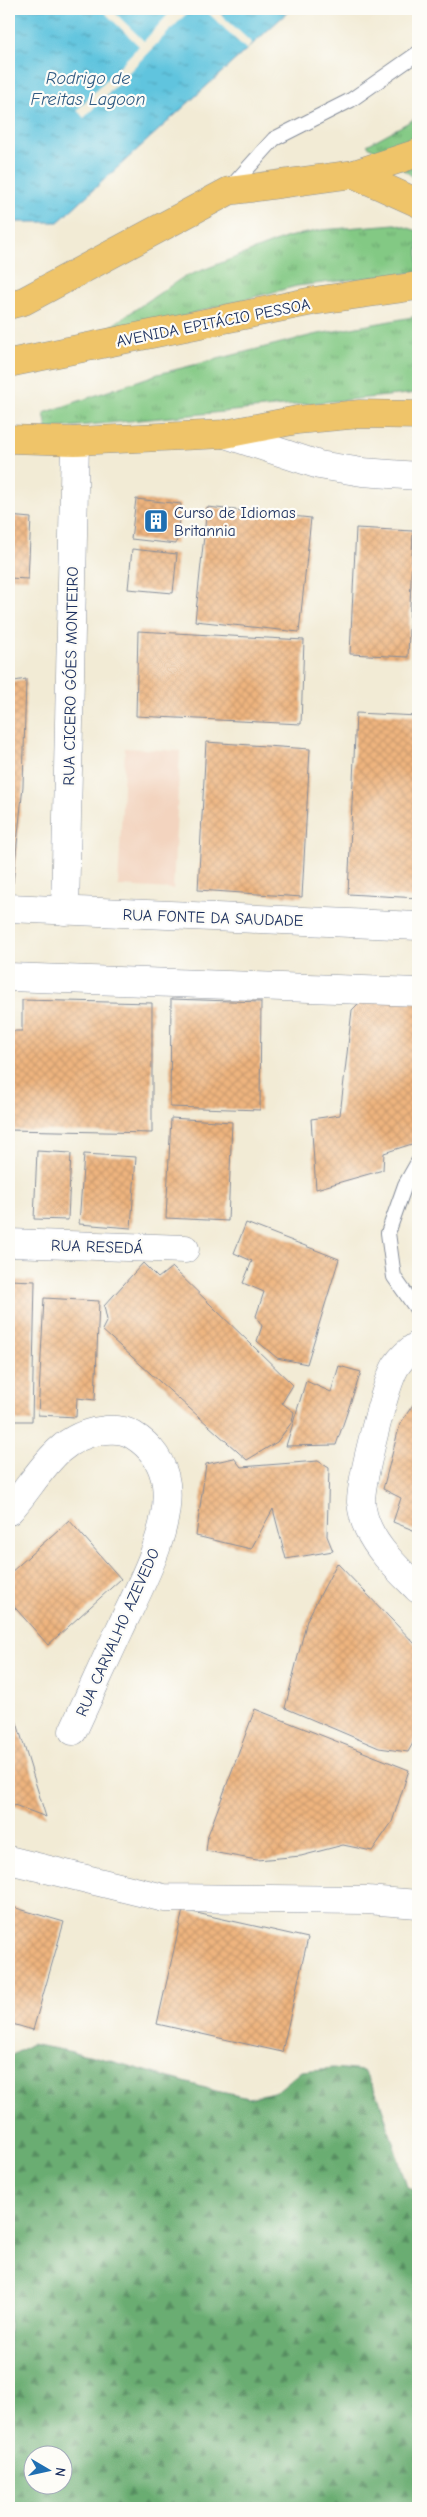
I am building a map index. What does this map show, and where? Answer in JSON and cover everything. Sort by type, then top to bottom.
[{"type":"highway","points":[[9,305],[24,301],[228,190],[354,174],[418,153]]},
{"type":"highway","points":[[354,174],[418,203]]},
{"type":"highway","name":"AVENIDA EPITÁCIO PESSOA","points":[[9,363],[313,301],[418,286]]},
{"type":"highway","points":[[9,439],[75,441],[225,434],[297,420],[360,414],[418,415]]},
{"type":"street","points":[[225,434],[319,465],[362,472],[418,476]]},
{"type":"street","name":"RUA CICERO GÓES MONTEIRO","points":[[65,911],[75,441]]},
{"type":"street","name":"RUA FONTE DA SAUDADE","points":[[9,908],[418,926]]},
{"type":"street","points":[[9,977],[418,992]]},
{"type":"street","name":"RUA RESEDÁ","points":[[9,1243],[185,1249]]},
{"type":"street","points":[[418,1345],[396,1366],[389,1383],[364,1476],[361,1502],[368,1528],[379,1547],[418,1589]]},
{"type":"street","name":"RUA CARVALHO AZEVEDO","points":[[9,1511],[55,1452],[86,1433],[112,1429],[131,1434],[144,1443],[160,1462],[166,1485],[164,1514],[157,1542],[147,1571],[73,1731]]},
{"type":"street","points":[[9,1860],[164,1898],[407,1903]]},
{"type":"lane","points":[[228,190],[274,139],[351,100],[418,52]]},
{"type":"lane","points":[[418,1162],[404,1185],[388,1233],[394,1277],[418,1311]]},
{"type":"shaded area","points":[[125,748],[180,751],[173,889],[118,886]]},
{"type":"green space","points":[[418,117],[418,180],[367,145]]},
{"type":"green space","points":[[395,224],[418,231],[418,272],[297,286],[197,312],[65,357],[182,278],[288,237],[321,230]]},
{"type":"green space","points":[[418,316],[418,393],[47,429],[44,413],[158,374],[313,335]]},
{"type":"green space","points":[[31,2044],[94,2056],[216,2091],[249,2098],[277,2091],[301,2071],[333,2068],[364,2071],[379,2098],[407,2187],[418,2190],[418,2508],[9,2508],[9,2057]]},
{"type":"water","name":"Rodrigo de Freitas Lagoon","points":[[9,9],[291,9],[58,222],[9,222]]},
{"type":"pier","points":[[101,9],[111,9],[144,41],[173,9],[191,9],[84,118],[77,110],[139,46]]},
{"type":"pier","points":[[204,9],[215,9],[252,43],[247,50]]},
{"type":"building","name":"Curso de Idiomas Britannia","points":[[136,499],[181,504],[176,544],[131,539]]},
{"type":"building","points":[[207,507],[311,518],[299,632],[195,621]]},
{"type":"building","points":[[9,516],[31,518],[28,579],[9,578]]},
{"type":"building","points":[[356,528],[413,531],[408,657],[350,654]]},
{"type":"building","points":[[132,549],[177,554],[173,593],[128,589]]},
{"type":"building","points":[[138,631],[304,640],[301,724],[136,716]]},
{"type":"building","points":[[26,679],[23,786],[13,883],[9,883],[9,682]]},
{"type":"building","points":[[356,713],[418,716],[418,898],[348,894]]},
{"type":"building","points":[[206,742],[310,749],[302,897],[198,890]]},
{"type":"building","points":[[365,997],[418,1001],[418,1142],[384,1153],[383,1170],[316,1189],[311,1119],[340,1115],[352,1010]]},
{"type":"building","points":[[171,999],[261,1002],[260,1110],[170,1107]]},
{"type":"building","points":[[22,1000],[152,1003],[152,1133],[9,1130],[9,1031],[22,1031]]},
{"type":"building","points":[[171,1118],[232,1122],[228,1221],[166,1218]]},
{"type":"building","points":[[37,1151],[71,1153],[68,1220],[34,1219]]},
{"type":"building","points":[[84,1154],[136,1157],[131,1228],[79,1224]]},
{"type":"building","points":[[246,1223],[339,1259],[307,1364],[277,1358],[257,1341],[262,1326],[256,1316],[264,1292],[243,1283],[252,1261],[234,1253]]},
{"type":"building","points":[[143,1263],[158,1278],[172,1267],[293,1385],[282,1403],[294,1412],[292,1422],[277,1442],[247,1460],[102,1330],[107,1320],[104,1306]]},
{"type":"building","points":[[9,1280],[35,1281],[32,1421],[9,1421]]},
{"type":"building","points":[[44,1298],[99,1301],[95,1400],[77,1398],[76,1417],[38,1415]]},
{"type":"building","points":[[339,1366],[361,1372],[336,1445],[286,1446],[306,1381],[331,1392]]},
{"type":"building","points":[[418,1397],[418,1532],[393,1522],[401,1498],[383,1489],[400,1424]]},
{"type":"building","points":[[234,1458],[241,1467],[318,1461],[329,1468],[327,1536],[333,1551],[286,1559],[273,1509],[251,1549],[196,1536],[206,1464]]},
{"type":"building","points":[[69,1520],[121,1579],[48,1645],[9,1601],[9,1574]]},
{"type":"building","points":[[337,1563],[418,1647],[418,1734],[408,1752],[379,1748],[285,1708],[307,1620]]},
{"type":"building","points":[[9,1697],[46,1817],[9,1803]]},
{"type":"building","points":[[255,1709],[409,1770],[392,1822],[372,1851],[343,1845],[301,1856],[257,1860],[206,1851],[208,1835]]},
{"type":"building","points":[[9,1906],[64,1922],[33,2030],[9,2023]]},
{"type":"building","points":[[183,1910],[308,1938],[282,2052],[157,2024]]},
{"type":"place","name":"Curso de Idiomas Britannia","points":[[156,521]]}]
